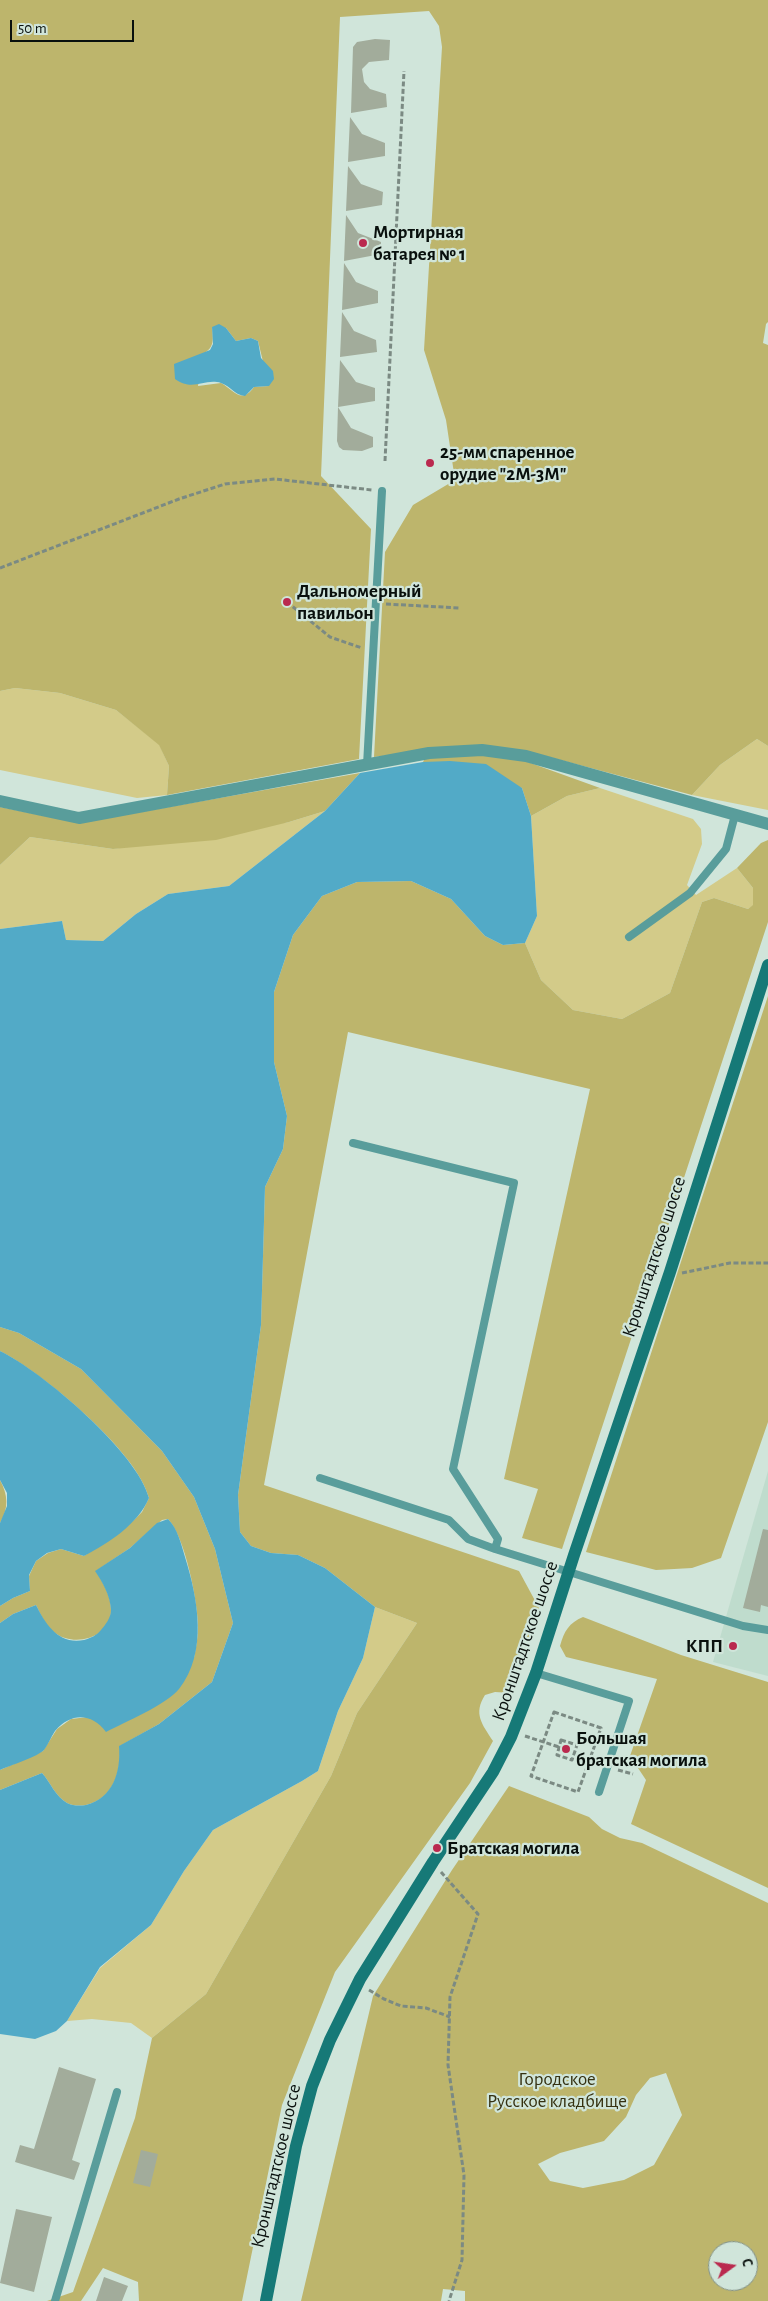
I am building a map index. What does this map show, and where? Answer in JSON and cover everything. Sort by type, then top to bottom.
[{"type":"street","points":[[0,801],[79,818],[429,753],[482,750],[526,756],[768,824]]},
{"type":"street","name":"Кронштадтское шоссе","points":[[266,2301],[296,2146],[312,2086],[330,2040],[357,1984],[433,1862],[494,1772],[511,1737],[536,1673],[568,1572],[670,1272],[768,964]]},
{"type":"lane","points":[[367,765],[382,491]]},
{"type":"lane","points":[[629,937],[690,893],[726,849],[734,815]]},
{"type":"lane","points":[[353,1143],[514,1183],[453,1469],[498,1539],[495,1549]]},
{"type":"lane","points":[[320,1478],[449,1520],[468,1539],[495,1549],[743,1626],[768,1630]]},
{"type":"lane","points":[[536,1673],[629,1701],[599,1792]]},
{"type":"lane","points":[[56,2301],[117,2092]]},
{"type":"path","points":[[386,461],[404,71]]},
{"type":"path","points":[[0,568],[178,499],[225,484],[275,479],[382,491]]},
{"type":"path","points":[[287,602],[330,637],[374,652]]},
{"type":"path","points":[[376,603],[460,608]]},
{"type":"path","points":[[688,1273],[730,1263],[768,1263]]},
{"type":"path","points":[[554,1712],[602,1728],[578,1792],[531,1776],[542,1742],[554,1712]]},
{"type":"path","points":[[524,1736],[559,1747]]},
{"type":"path","points":[[561,1740],[577,1745],[572,1760],[556,1755],[559,1747],[561,1740]]},
{"type":"path","points":[[433,1862],[478,1914],[450,1997],[448,2065],[464,2175],[462,2260],[449,2301]]},
{"type":"path","points":[[357,1984],[401,2006],[426,2008],[450,2017]]},
{"type":"shaded area","points":[[15,688],[60,693],[116,710],[159,744],[169,766],[167,795],[137,798],[0,770],[0,691]]},
{"type":"shaded area","points":[[757,739],[768,746],[768,810],[692,795],[720,765]]},
{"type":"shaded area","points":[[600,788],[693,819],[701,829],[702,844],[687,885],[696,895],[737,868],[753,888],[754,905],[748,909],[714,898],[702,902],[670,993],[622,1019],[573,1010],[541,980],[525,943],[537,916],[531,816],[567,796]]},
{"type":"shaded area","points":[[325,811],[229,886],[168,894],[136,914],[103,941],[66,940],[62,921],[0,929],[0,865],[30,837],[113,849],[289,822]]},
{"type":"shaded area","points":[[768,1471],[768,1676],[713,1662]]},
{"type":"shaded area","points":[[375,1607],[417,1623],[357,1713],[331,1776],[206,1994],[152,2038],[131,2023],[92,2019],[67,2021],[100,1968],[151,1925],[184,1871],[213,1830],[318,1771],[338,1711],[363,1658]]},
{"type":"green space","points":[[0,0],[768,0],[768,322],[763,343],[768,345],[768,746],[757,739],[720,765],[692,795],[523,750],[430,750],[374,757],[385,552],[413,505],[455,480],[446,420],[424,350],[442,47],[439,26],[429,11],[340,17],[321,476],[371,529],[359,759],[167,795],[169,766],[159,745],[116,710],[60,693],[15,688],[0,691]],"holes":[[[212,327],[226,328],[236,341],[251,338],[258,341],[269,386],[254,387],[245,395],[238,394],[221,383],[198,386],[203,354],[210,349],[212,343]]]},
{"type":"green space","points":[[481,754],[525,761],[600,788],[567,796],[531,816],[522,788],[423,762],[425,758]]},
{"type":"green space","points":[[360,773],[325,811],[289,822],[216,840],[113,849],[30,837],[0,865],[0,807],[79,823]]},
{"type":"green space","points":[[768,840],[768,922],[562,1549],[522,1538],[538,1489],[504,1479],[590,1089],[348,1032],[264,1485],[519,1571],[539,1608],[512,1693],[495,1692],[485,1695],[481,1702],[480,1719],[493,1741],[470,1783],[335,1972],[282,2105],[242,2301],[139,2301],[138,2282],[103,2268],[81,2301],[47,2301],[73,2292],[135,2118],[152,2038],[206,1994],[331,1776],[357,1713],[417,1623],[375,1607],[325,1568],[298,1555],[271,1553],[251,1546],[240,1532],[238,1495],[261,1325],[265,1187],[283,1149],[287,1116],[274,1062],[274,992],[293,935],[322,896],[357,882],[411,881],[451,899],[485,936],[503,945],[525,943],[541,980],[573,1010],[622,1019],[670,993],[702,902],[714,898],[748,909],[753,905],[753,888],[737,868],[761,843]]},
{"type":"green space","points":[[768,996],[768,1422],[721,1558],[692,1568],[656,1570],[586,1552]]},
{"type":"green space","points":[[0,1327],[19,1333],[81,1369],[162,1451],[194,1497],[215,1549],[233,1623],[212,1682],[159,1724],[120,1746],[119,1765],[114,1783],[96,1802],[86,1805],[79,1806],[67,1803],[56,1793],[42,1773],[0,1790],[0,1770],[43,1751],[57,1729],[71,1719],[88,1717],[98,1721],[194,1658],[198,1627],[196,1602],[185,1554],[180,1540],[168,1519],[162,1520],[130,1548],[96,1571],[108,1594],[111,1605],[110,1619],[99,1633],[82,1639],[72,1640],[63,1637],[49,1628],[36,1605],[13,1614],[0,1623],[0,1606],[30,1591],[29,1576],[36,1561],[48,1553],[61,1549],[84,1556],[134,1520],[142,1512],[149,1498],[141,1479],[127,1458],[86,1415],[40,1377],[0,1351]]},
{"type":"green space","points":[[0,1480],[5,1491],[6,1507],[0,1523]]},
{"type":"green space","points":[[583,1617],[681,1655],[768,1682],[768,1888],[631,1824],[646,1780],[630,1756],[657,1679],[566,1657],[560,1646],[563,1636],[571,1625]]},
{"type":"green space","name":"Городское Русское кладбище","points":[[509,1786],[589,1817],[602,1829],[620,1838],[642,1843],[768,1903],[768,2301],[465,2301],[465,2291],[443,2289],[441,2301],[301,2301],[373,1996],[452,1870]],"holes":[[[666,2073],[682,2115],[654,2165],[624,2180],[583,2188],[550,2181],[538,2164],[560,2153],[604,2141],[626,2117],[636,2095],[650,2078]]]},
{"type":"water","points":[[219,324],[226,328],[236,341],[251,338],[258,341],[261,358],[273,371],[274,379],[269,386],[254,387],[245,396],[238,394],[221,383],[209,382],[193,385],[181,383],[175,379],[174,364],[210,350],[213,344],[212,327]]},
{"type":"water","points":[[450,761],[486,764],[522,788],[531,816],[537,916],[525,943],[503,945],[485,936],[451,899],[411,881],[357,882],[322,896],[293,935],[274,992],[274,1062],[287,1116],[283,1149],[265,1187],[261,1325],[238,1495],[240,1532],[251,1546],[271,1553],[298,1555],[325,1568],[375,1607],[363,1658],[338,1711],[318,1771],[213,1830],[184,1871],[151,1925],[100,1967],[67,2021],[56,2031],[35,2039],[0,2034],[0,1790],[42,1773],[59,1797],[69,1804],[86,1805],[95,1802],[109,1790],[117,1774],[119,1746],[159,1724],[212,1682],[233,1623],[215,1549],[194,1497],[162,1451],[81,1369],[19,1333],[0,1327],[0,929],[62,921],[66,940],[103,941],[136,914],[168,894],[229,886],[325,811],[360,773],[423,762]]},
{"type":"water","points":[[0,1351],[39,1376],[86,1415],[127,1459],[141,1480],[149,1498],[138,1516],[122,1532],[84,1556],[61,1549],[47,1553],[36,1561],[29,1575],[30,1591],[0,1606],[0,1523],[7,1506],[7,1493],[0,1480]]},
{"type":"water","points":[[168,1519],[179,1537],[190,1573],[198,1625],[194,1659],[179,1689],[155,1707],[106,1732],[88,1718],[81,1717],[68,1720],[55,1731],[46,1747],[39,1754],[0,1770],[0,1623],[13,1614],[36,1605],[44,1620],[60,1636],[75,1641],[94,1636],[106,1624],[111,1610],[106,1589],[95,1571],[130,1548],[157,1523]]},
{"type":"building","points":[[375,39],[390,40],[389,60],[369,62],[362,69],[364,82],[370,89],[386,94],[387,107],[351,113],[353,47],[357,42]]},
{"type":"building","points":[[350,117],[362,134],[385,143],[385,156],[348,162]]},
{"type":"building","points":[[348,166],[361,184],[383,192],[382,205],[346,211]]},
{"type":"building","points":[[346,215],[358,233],[381,242],[381,254],[344,261]]},
{"type":"building","points":[[344,263],[356,282],[378,291],[378,303],[342,310]]},
{"type":"building","points":[[342,312],[354,331],[376,340],[377,352],[340,357]]},
{"type":"building","points":[[340,360],[356,382],[375,388],[375,401],[338,407]]},
{"type":"building","points":[[338,407],[351,428],[373,437],[373,447],[362,451],[343,450],[339,447],[337,441]]},
{"type":"building","points":[[763,1529],[768,1530],[768,1607],[761,1605],[760,1612],[743,1608]]},
{"type":"building","points":[[59,2067],[96,2079],[72,2160],[80,2163],[74,2180],[15,2162],[20,2145],[34,2149]]},
{"type":"building","points":[[141,2150],[158,2154],[150,2187],[133,2183]]},
{"type":"building","points":[[16,2209],[52,2217],[34,2292],[0,2283]]},
{"type":"building","points":[[104,2277],[128,2286],[122,2301],[96,2301]]},
{"type":"place","name":"Мортирная батарея № 1","points":[[363,243]]},
{"type":"place","name":"25-мм спаренное орудие \"2М-3М\"","points":[[430,463]]},
{"type":"place","name":"Дальномерный павильон","points":[[287,602]]},
{"type":"place","name":"КПП","points":[[733,1646]]},
{"type":"place","name":"Большая братская могила","points":[[566,1749]]},
{"type":"place","name":"Братская могила","points":[[437,1848]]}]
